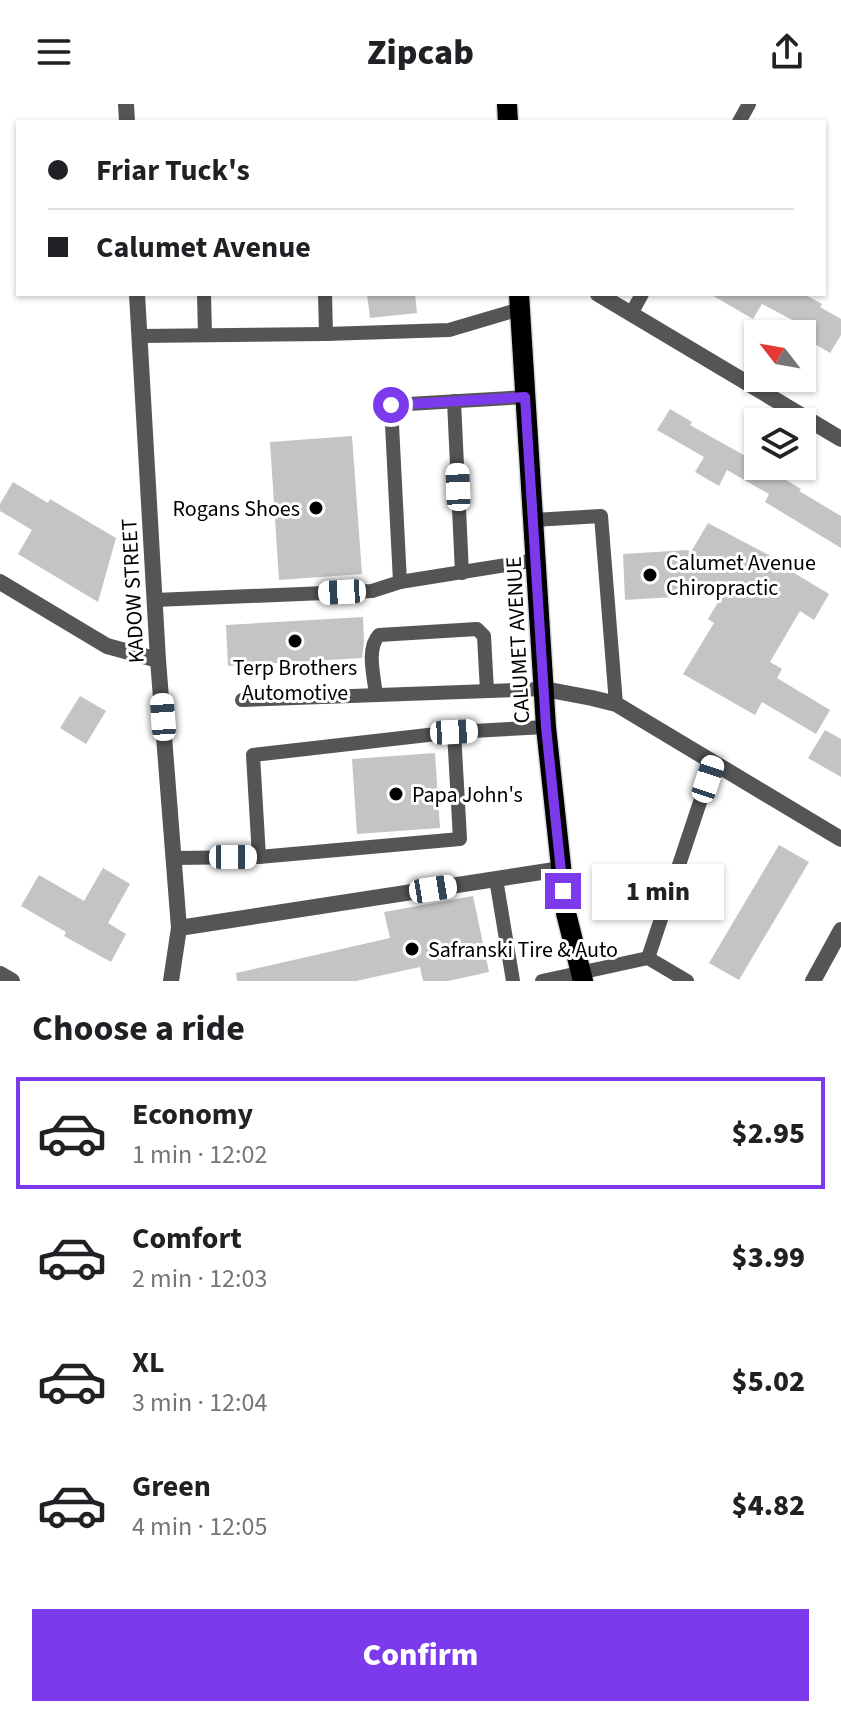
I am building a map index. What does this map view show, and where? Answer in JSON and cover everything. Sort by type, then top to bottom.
[{"type":"main road","name":"CALUMET AVENUE","points":[[520,302],[546,727],[566,913],[582,977]]},
{"type":"street","name":"KADOW STREET","points":[[137,296],[158,660],[179,928],[171,981]]},
{"type":"street","points":[[601,296],[841,439]]},
{"type":"street","points":[[0,582],[107,646],[158,660]]},
{"type":"street","points":[[544,689],[616,704],[841,839]]},
{"type":"street","points":[[179,928],[561,869]]},
{"type":"street","points":[[813,981],[841,930]]},
{"type":"street","points":[[0,974],[12,981]]},
{"type":"lane","points":[[204,296],[205,335]]},
{"type":"lane","points":[[325,296],[326,334]]},
{"type":"lane","points":[[631,314],[641,296]]},
{"type":"lane","points":[[139,336],[449,330],[520,302]]},
{"type":"lane","points":[[400,582],[391,405],[525,397]]},
{"type":"lane","points":[[454,401],[462,573]]},
{"type":"lane","points":[[534,520],[601,516],[616,704]]},
{"type":"lane","points":[[155,600],[372,591],[400,582],[537,560]]},
{"type":"lane","points":[[376,695],[372,649],[373,641],[379,635],[477,629],[484,636],[487,691]]},
{"type":"lane","points":[[242,700],[544,689]]},
{"type":"lane","points":[[259,857],[253,755],[454,732],[546,727]]},
{"type":"lane","points":[[174,858],[259,857],[460,839],[454,732]]},
{"type":"lane","points":[[648,958],[713,763]]},
{"type":"lane","points":[[496,879],[513,981]]},
{"type":"lane","points":[[542,981],[582,977],[648,958],[687,981]]},
{"type":"building","points":[[367,296],[415,296],[417,313],[370,318]]},
{"type":"building","points":[[713,296],[808,296],[841,319],[841,335],[830,353],[816,345],[816,320],[792,320],[762,304],[753,319]]},
{"type":"building","points":[[670,409],[692,422],[690,425],[744,455],[744,480],[727,470],[719,486],[695,472],[704,457],[657,430]]},
{"type":"building","name":"Rogans Shoes","points":[[352,436],[362,574],[279,580],[270,442]]},
{"type":"building","points":[[744,480],[786,480],[841,516],[841,548],[765,502],[769,494]]},
{"type":"building","points":[[13,482],[48,503],[50,499],[116,538],[98,602],[18,554],[32,530],[0,511],[0,504]]},
{"type":"building","points":[[708,523],[782,562],[781,565],[829,594],[814,620],[800,611],[770,662],[782,669],[777,678],[830,710],[816,734],[762,702],[755,715],[683,674],[714,623],[708,619],[723,594],[625,600],[623,554],[691,552]]},
{"type":"building","name":"Terp Brothers Automotive","points":[[363,617],[362,658],[228,666],[226,625]]},
{"type":"building","points":[[80,696],[106,711],[86,744],[60,728]]},
{"type":"building","points":[[825,730],[841,739],[841,777],[808,758]]},
{"type":"building","name":"Papa John's","points":[[435,753],[440,828],[357,834],[352,759]]},
{"type":"building","points":[[779,845],[809,862],[739,980],[709,963]]},
{"type":"building","points":[[103,868],[130,884],[108,923],[126,934],[111,962],[64,936],[66,932],[21,906],[39,875],[84,901]]},
{"type":"building","name":"Safranski Tire & Auto","points":[[473,896],[489,972],[448,981],[423,981],[420,967],[356,981],[237,981],[236,973],[390,938],[384,912]]},
{"type":"place","name":"Rogans Shoes","points":[[316,508]]},
{"type":"place","name":"Calumet Avenue Chiropractic","points":[[650,575]]},
{"type":"place","name":"Terp Brothers Automotive","points":[[295,641]]},
{"type":"place","name":"Papa John's","points":[[396,794]]},
{"type":"place","name":"Safranski Tire & Auto","points":[[412,949]]},
{"type":"route","points":[[391,405],[525,397],[546,727],[563,891]]}]
